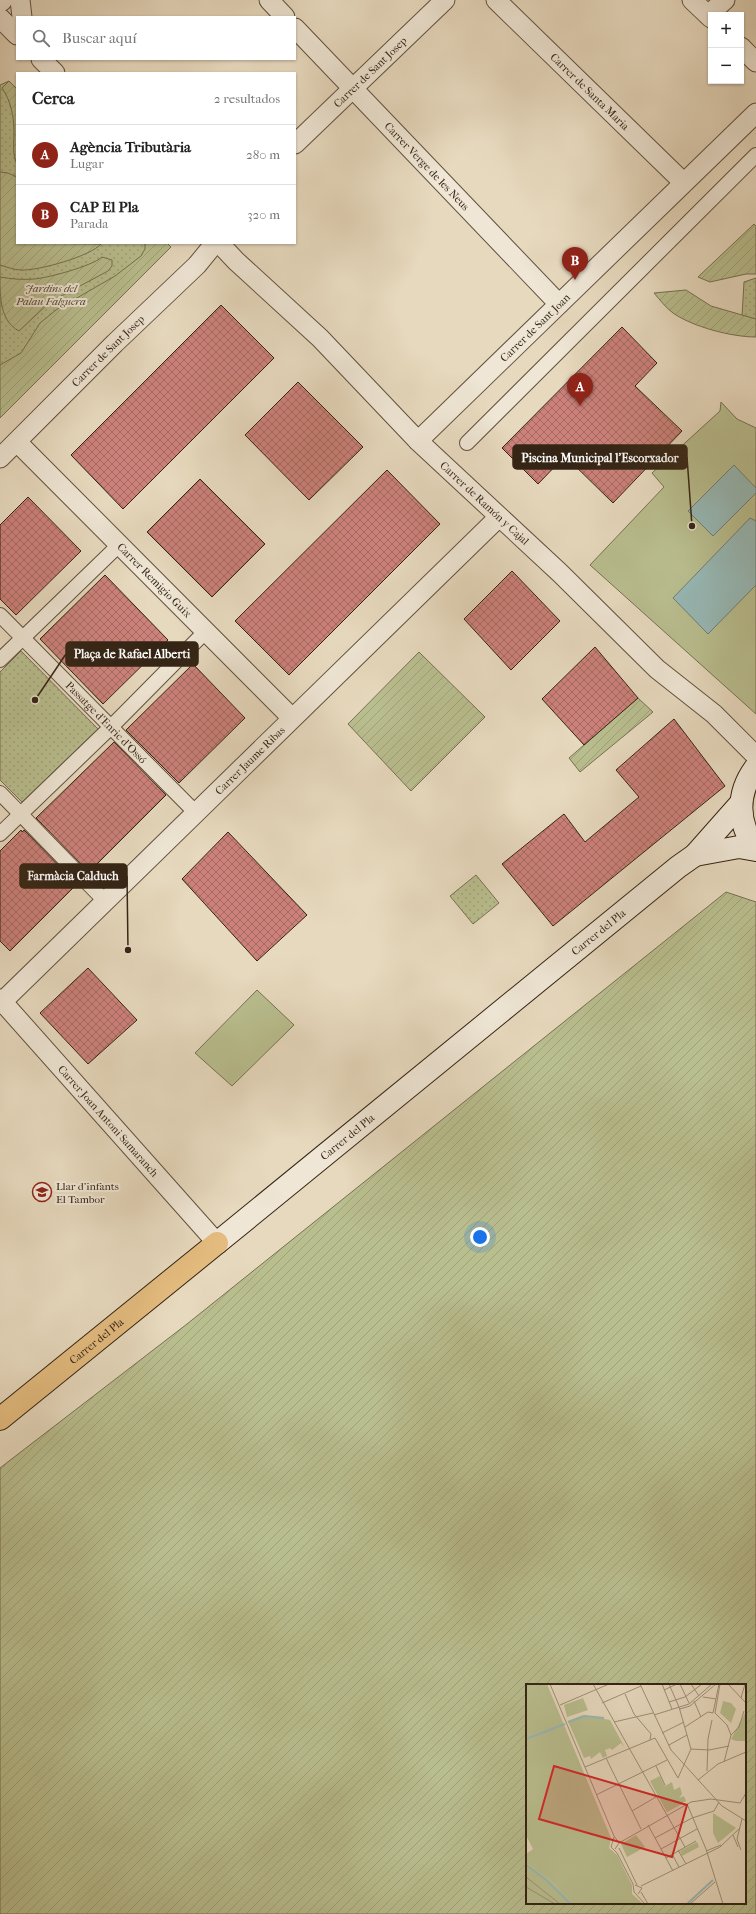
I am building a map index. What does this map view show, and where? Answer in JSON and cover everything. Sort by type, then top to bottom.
[{"type":"main road","points":[[756,767],[746,783],[741,803],[743,824],[748,838],[756,849]]},
{"type":"main road","name":"Carrer del Pla","points":[[0,1419],[678,866],[695,855],[741,803]]},
{"type":"main road","name":"Carrer del Pla","points":[[695,855],[739,847],[756,849]]},
{"type":"street","points":[[20,0],[22,16]]},
{"type":"street","points":[[269,0],[284,16]]},
{"type":"street","name":"Carrer de Sant Josep","points":[[296,143],[445,0]]},
{"type":"street","name":"Carrer de Santa Maria","points":[[496,0],[684,182]]},
{"type":"street","points":[[692,0],[708,14]]},
{"type":"street","points":[[714,12],[725,0]]},
{"type":"street","points":[[0,18],[16,34]]},
{"type":"street","name":"Carrer Verge de les Neus","points":[[296,29],[559,304]]},
{"type":"street","points":[[742,48],[756,62]]},
{"type":"street","points":[[42,60],[54,72]]},
{"type":"street","name":"Carrer de Sant Joan","points":[[418,441],[756,113]]},
{"type":"street","points":[[467,443],[756,155]]},
{"type":"street","name":"Carrer de Sant Josep","points":[[0,458],[115,343],[197,265],[214,244]]},
{"type":"street","name":"Carrer de Ramón y Cajal","points":[[220,244],[236,261],[320,338],[418,441],[560,573],[657,669],[714,714],[756,756]]},
{"type":"street","name":"Carrer Remigio Guix","points":[[17,442],[292,718]]},
{"type":"street","name":"Carrer Jaume Ribas","points":[[1,1001],[106,902],[292,718],[499,517]]},
{"type":"street","points":[[0,660],[120,544]]},
{"type":"street","name":"Passatge d'Enric d'Ossó","points":[[0,615],[196,813]]},
{"type":"street","points":[[0,834],[111,727],[206,631]]},
{"type":"street","points":[[0,793],[106,902]]},
{"type":"street","name":"Carrer Joan Antoni Samaranch","points":[[1,1001],[217,1243]]},
{"type":"green space","name":"Jardins del Palau Falguera","points":[[9,81],[16,88],[16,244],[166,244],[0,418],[0,85]]},
{"type":"green space","points":[[9,81],[16,88],[16,162],[14,153],[13,115],[8,98],[2,88]]},
{"type":"green space","points":[[0,172],[8,173],[16,177],[16,244],[101,244],[95,249],[76,258],[39,268],[18,270],[0,265]]},
{"type":"green space","points":[[754,224],[756,226],[756,274],[746,274],[710,282],[698,277]]},
{"type":"green space","points":[[145,244],[168,244],[171,247],[0,418],[0,365],[21,353],[40,323],[56,310],[115,276],[141,256],[145,249]]},
{"type":"green space","points":[[102,257],[112,260],[112,266],[108,271],[50,302],[19,331],[8,321],[2,308],[0,277],[13,279],[41,278],[80,268]]},
{"type":"green space","points":[[756,278],[756,319],[742,316],[744,282]]},
{"type":"green space","points":[[686,290],[711,306],[756,319],[756,337],[746,337],[724,333],[691,323],[670,311],[654,293]]},
{"type":"green space","points":[[721,402],[737,419],[756,428],[756,714],[590,565],[664,487],[652,473],[720,411]]},
{"type":"green space","points":[[21,651],[98,729],[22,802],[0,780],[0,672]]},
{"type":"green space","points":[[419,652],[485,717],[411,791],[348,724]]},
{"type":"green space","points":[[638,698],[653,712],[580,772],[569,758]]},
{"type":"green space","points":[[476,875],[499,903],[473,924],[450,896]]},
{"type":"green space","points":[[726,892],[756,902],[756,1914],[0,1914],[0,1468],[187,1324]]},
{"type":"green space","points":[[257,990],[294,1025],[232,1086],[195,1053]]},
{"type":"water","points":[[734,465],[756,488],[756,493],[713,536],[688,511]]},
{"type":"water","points":[[750,518],[756,521],[756,585],[708,634],[673,598]]},
{"type":"building","points":[[221,305],[274,358],[123,509],[71,455]]},
{"type":"building","points":[[622,327],[657,363],[635,386],[682,431],[613,503],[565,456],[538,484],[502,448]]},
{"type":"building","points":[[298,382],[363,447],[309,500],[245,435]]},
{"type":"building","points":[[387,470],[440,524],[289,675],[235,621]]},
{"type":"building","points":[[200,479],[265,544],[212,597],[147,532]]},
{"type":"building","points":[[28,497],[81,551],[16,615],[0,599],[0,525]]},
{"type":"building","points":[[512,571],[560,621],[511,670],[464,619]]},
{"type":"building","points":[[105,575],[168,640],[103,704],[40,639]]},
{"type":"building","points":[[595,647],[638,698],[584,745],[542,699]]},
{"type":"building","points":[[193,664],[245,718],[179,783],[126,730]]},
{"type":"building","points":[[674,719],[725,786],[553,926],[502,864],[564,814],[585,842],[639,797],[616,770]]},
{"type":"building","points":[[114,742],[166,795],[89,872],[36,818]]},
{"type":"building","points":[[21,830],[22,832],[24,830],[77,884],[10,951],[0,941],[0,851]]},
{"type":"building","points":[[228,832],[307,915],[257,961],[182,879]]},
{"type":"building","points":[[88,968],[137,1020],[88,1064],[40,1013]]},
{"type":"place","name":"CAP El Pla","points":[[575,280]]},
{"type":"place","name":"Agència Tributària","points":[[580,406]]},
{"type":"place","name":"Piscina Municipal l'Escorxador","points":[[692,526]]},
{"type":"place","name":"Plaça de Rafael Alberti","points":[[35,700]]},
{"type":"place","name":"Farmàcia Calduch","points":[[128,950]]},
{"type":"place","name":"Llar d'infants El Tambor","points":[[42,1192]]}]
